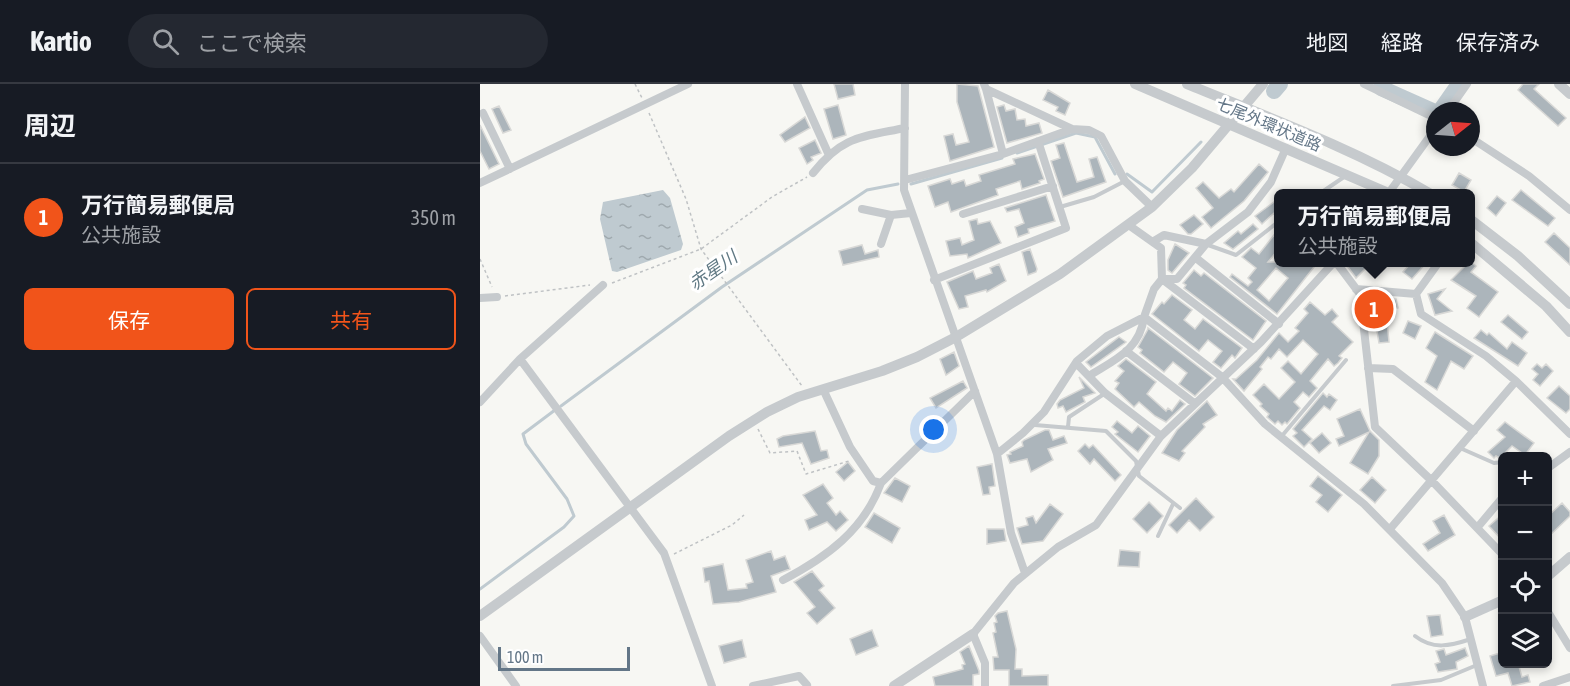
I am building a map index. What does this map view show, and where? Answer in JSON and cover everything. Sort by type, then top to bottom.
[{"type":"street","points":[[480,182],[688,84]]},
{"type":"street","points":[[796,84],[828,153]]},
{"type":"street","points":[[905,84],[904,190],[997,454],[1011,533],[1025,573]]},
{"type":"street","name":"七尾外環状道路","points":[[1135,84],[1381,189]]},
{"type":"street","name":"七尾外環状道路","points":[[1187,84],[1246,107],[1401,176],[1423,189]]},
{"type":"street","points":[[480,616],[629,507],[754,420],[808,394],[882,371],[956,337],[1060,274],[1130,226],[1152,207],[1231,124],[1263,84]]},
{"type":"street","points":[[1364,84],[1426,114]]},
{"type":"street","points":[[1454,102],[1467,84]]},
{"type":"street","points":[[1559,84],[1570,94]]},
{"type":"street","points":[[985,86],[1072,129]]},
{"type":"street","points":[[985,86],[1002,154]]},
{"type":"street","points":[[483,113],[510,169]]},
{"type":"street","points":[[813,173],[828,153],[850,139],[905,128]]},
{"type":"street","points":[[905,180],[1002,154],[1072,129],[1089,130],[1101,136],[1125,181],[1152,207]]},
{"type":"street","points":[[934,280],[1066,228],[1038,141]]},
{"type":"street","points":[[1393,189],[1426,141]]},
{"type":"street","points":[[1480,144],[1529,176],[1570,210]]},
{"type":"street","points":[[1162,279],[1178,279],[1206,244],[1248,212],[1270,182],[1286,148]]},
{"type":"street","points":[[963,214],[1053,186]]},
{"type":"street","points":[[862,209],[891,215],[911,213]]},
{"type":"street","points":[[881,244],[891,215]]},
{"type":"street","points":[[1475,223],[1518,256],[1570,304]]},
{"type":"street","points":[[1089,376],[1126,351],[1139,339],[1154,289],[1162,279],[1161,248],[1130,226]]},
{"type":"street","points":[[1154,241],[1164,235],[1206,244]]},
{"type":"street","points":[[1475,246],[1546,306],[1570,332]]},
{"type":"street","points":[[1196,258],[1279,324]]},
{"type":"street","points":[[894,686],[973,634],[1025,573],[1058,548],[1096,525],[1161,436],[1254,349],[1330,267]]},
{"type":"street","points":[[1339,267],[1360,294],[1375,427],[1432,481],[1498,550]]},
{"type":"street","points":[[1435,267],[1416,294],[1421,314],[1486,356],[1516,381],[1570,434]]},
{"type":"street","points":[[1162,279],[1254,349]]},
{"type":"street","points":[[480,402],[520,359],[603,285]]},
{"type":"street","points":[[1356,289],[1416,294]]},
{"type":"street","points":[[480,298],[497,297]]},
{"type":"street","points":[[997,454],[1044,412],[1076,363],[1107,336],[1144,318]]},
{"type":"street","points":[[1144,318],[1222,377],[1281,437],[1390,529],[1442,583],[1465,617],[1483,686]]},
{"type":"street","points":[[1126,351],[1194,403]]},
{"type":"street","points":[[520,359],[666,558],[712,686]]},
{"type":"street","points":[[1076,363],[1105,393],[1161,436]]},
{"type":"street","points":[[1368,369],[1393,369],[1474,431]]},
{"type":"street","points":[[1390,529],[1516,381]]},
{"type":"street","points":[[823,389],[857,458],[873,481],[881,483]]},
{"type":"street","points":[[783,580],[814,564],[842,542],[872,507],[881,483],[975,391]]},
{"type":"street","points":[[1552,465],[1570,452]]},
{"type":"street","points":[[1477,528],[1498,503]]},
{"type":"street","points":[[1552,573],[1570,557]]},
{"type":"street","points":[[1465,617],[1498,602]]},
{"type":"street","points":[[1549,614],[1570,648]]},
{"type":"street","points":[[973,634],[985,663],[985,686]]},
{"type":"street","points":[[480,636],[516,686]]},
{"type":"street","points":[[753,686],[799,676],[807,685]]},
{"type":"street","points":[[1543,686],[1570,677]]},
{"type":"lane","points":[[1326,189],[1347,174]]},
{"type":"lane","points":[[1060,207],[1094,197],[1125,181]]},
{"type":"lane","points":[[1206,244],[1236,255],[1274,225]]},
{"type":"lane","points":[[1281,437],[1346,360]]},
{"type":"lane","points":[[1068,428],[1069,417],[1105,393]]},
{"type":"lane","points":[[1032,424],[1106,431],[1136,461],[1139,476],[1180,508]]},
{"type":"lane","points":[[1460,448],[1478,458],[1498,463]]},
{"type":"lane","points":[[1158,536],[1173,504]]},
{"type":"lane","points":[[1415,636],[1426,644],[1440,646],[1471,639]]},
{"type":"lane","points":[[1393,686],[1441,680],[1478,665]]},
{"type":"path","points":[[635,84],[686,199],[701,249],[808,394]]},
{"type":"path","points":[[480,259],[497,297],[603,285],[701,249],[772,197],[813,173]]},
{"type":"path","points":[[754,420],[770,453],[797,451],[806,474],[857,458]]},
{"type":"path","points":[[666,558],[732,525],[744,515]]},
{"type":"water","points":[[663,190],[670,198],[683,244],[681,250],[617,272],[612,271],[600,219],[603,202]]},
{"type":"building","points":[[834,84],[853,84],[855,95],[838,99]]},
{"type":"building","points":[[957,84],[978,86],[994,147],[950,161],[944,136],[953,134],[956,145],[969,142],[957,102]]},
{"type":"building","points":[[1523,84],[1539,84],[1534,89],[1566,118],[1558,126],[1518,90]]},
{"type":"building","points":[[1048,90],[1070,103],[1065,115],[1056,111],[1058,107],[1043,100]]},
{"type":"building","points":[[838,105],[846,135],[833,139],[824,109]]},
{"type":"building","points":[[1004,105],[1006,111],[1015,109],[1017,120],[1025,119],[1026,126],[1039,123],[1042,133],[1007,143],[997,107]]},
{"type":"building","points":[[499,106],[511,130],[503,133],[492,109]]},
{"type":"building","points":[[805,117],[810,128],[785,142],[780,135]]},
{"type":"building","points":[[480,125],[499,164],[489,169],[480,151]]},
{"type":"building","points":[[815,140],[821,153],[811,157],[813,160],[807,164],[799,148]]},
{"type":"building","points":[[1064,143],[1077,182],[1094,177],[1089,159],[1097,157],[1106,182],[1063,197],[1051,161],[1060,158],[1056,145]]},
{"type":"building","points":[[1035,154],[1044,179],[1039,181],[1040,183],[1022,189],[1020,181],[996,189],[998,195],[951,212],[948,202],[935,207],[928,186],[950,179],[952,184],[964,180],[966,186],[981,181],[979,175],[1015,164],[1013,159]]},
{"type":"building","points":[[1259,164],[1268,172],[1244,201],[1211,228],[1202,217],[1213,208],[1196,188],[1203,182],[1219,198],[1231,189],[1234,192]]},
{"type":"building","points":[[1459,173],[1471,180],[1466,189],[1459,189],[1452,185]]},
{"type":"building","points":[[1521,190],[1555,218],[1548,226],[1512,200]]},
{"type":"building","points":[[1046,195],[1055,221],[1028,229],[1029,233],[1018,237],[1015,227],[1024,223],[1019,209],[1007,212],[1005,208]]},
{"type":"building","points":[[1497,196],[1506,203],[1496,216],[1487,208]]},
{"type":"building","points":[[1274,202],[1274,213],[1262,224],[1255,216]]},
{"type":"building","points":[[1194,215],[1203,224],[1188,234],[1180,225]]},
{"type":"building","points":[[977,219],[978,224],[990,221],[1001,243],[968,258],[967,254],[950,256],[946,241],[960,238],[962,245],[974,240],[969,221]]},
{"type":"building","points":[[1253,224],[1258,229],[1233,249],[1224,243],[1238,231],[1241,234]]},
{"type":"building","points":[[1554,233],[1570,248],[1570,265],[1545,242]]},
{"type":"building","points":[[1274,235],[1274,255],[1268,262],[1274,262],[1274,267],[1314,267],[1277,314],[1230,277],[1232,274],[1248,286],[1252,282],[1248,278],[1256,268],[1242,257],[1251,248],[1259,254]],"holes":[[[1276,268],[1288,278],[1269,301],[1257,290]]]},
{"type":"building","points":[[1175,244],[1189,253],[1172,273],[1168,270],[1168,260]]},
{"type":"building","points":[[862,245],[865,254],[878,250],[879,257],[843,265],[839,251]]},
{"type":"building","points":[[1030,249],[1037,269],[1036,272],[1028,275],[1022,252]]},
{"type":"building","points":[[999,264],[1006,281],[987,292],[986,290],[965,296],[968,307],[959,309],[947,282],[973,271],[976,279],[992,273],[990,268]]},
{"type":"building","points":[[1475,265],[1476,266],[1471,272],[1498,292],[1479,317],[1467,308],[1476,296],[1451,280],[1464,267],[1475,267]]},
{"type":"building","points":[[1348,267],[1367,267],[1356,278]]},
{"type":"building","points":[[1407,267],[1423,267],[1412,279],[1403,272]]},
{"type":"building","points":[[1194,270],[1201,276],[1204,273],[1266,321],[1253,340],[1184,288],[1186,285],[1183,283]]},
{"type":"building","points":[[1445,289],[1437,299],[1452,311],[1435,315],[1428,294]]},
{"type":"building","points":[[1172,295],[1192,310],[1184,320],[1195,329],[1203,319],[1242,348],[1235,358],[1232,355],[1221,368],[1213,362],[1222,351],[1208,340],[1199,351],[1152,314],[1162,302],[1164,304]]},
{"type":"building","points":[[1396,299],[1398,308],[1386,310],[1389,342],[1379,343],[1375,320],[1372,320],[1370,301]]},
{"type":"building","points":[[1310,302],[1325,315],[1332,309],[1338,316],[1332,322],[1353,342],[1339,356],[1342,358],[1338,363],[1334,366],[1328,359],[1310,381],[1317,388],[1309,397],[1303,392],[1294,402],[1300,408],[1287,424],[1285,422],[1282,425],[1278,421],[1275,424],[1267,417],[1269,414],[1253,395],[1264,384],[1279,399],[1295,382],[1281,368],[1288,361],[1301,374],[1318,354],[1303,340],[1287,357],[1279,349],[1271,359],[1268,357],[1260,367],[1262,369],[1244,391],[1233,379],[1236,379],[1257,360],[1279,333],[1288,342],[1299,331],[1295,328],[1308,313],[1304,309]]},
{"type":"building","points":[[1508,315],[1528,332],[1522,339],[1501,322]]},
{"type":"building","points":[[1408,321],[1421,326],[1415,339],[1403,333]]},
{"type":"building","points":[[1148,329],[1213,378],[1195,396],[1179,384],[1187,373],[1173,362],[1164,372],[1140,353],[1142,350],[1138,347]]},
{"type":"building","points":[[1481,330],[1487,335],[1489,333],[1507,349],[1512,342],[1527,353],[1518,366],[1474,338]]},
{"type":"building","points":[[1435,332],[1473,356],[1464,369],[1451,361],[1437,390],[1425,382],[1437,356],[1426,348]]},
{"type":"building","points":[[1119,337],[1126,342],[1091,367],[1086,362]]},
{"type":"building","points":[[954,352],[959,366],[946,375],[940,359]]},
{"type":"building","points":[[1126,359],[1156,382],[1147,394],[1166,411],[1168,408],[1172,411],[1180,400],[1185,404],[1166,422],[1139,402],[1134,407],[1115,389],[1119,383],[1115,381],[1124,371],[1118,366]]},
{"type":"building","points":[[1537,364],[1542,368],[1546,364],[1553,371],[1540,386],[1533,380],[1538,374],[1532,369]]},
{"type":"building","points":[[1079,377],[1095,393],[1083,397],[1085,402],[1066,412],[1063,406],[1058,408],[1057,404],[1060,400],[1084,388]]},
{"type":"building","points":[[963,381],[967,388],[936,408],[930,398]]},
{"type":"building","points":[[1559,386],[1570,396],[1570,409],[1566,413],[1547,398]]},
{"type":"building","points":[[1323,393],[1337,400],[1330,410],[1324,406],[1302,430],[1312,439],[1304,447],[1293,436],[1297,433],[1293,429]]},
{"type":"building","points":[[1207,401],[1217,415],[1203,424],[1205,427],[1182,451],[1185,453],[1179,461],[1162,453],[1177,430]]},
{"type":"building","points":[[1360,409],[1370,431],[1379,440],[1379,456],[1368,474],[1350,463],[1369,432],[1339,446],[1336,439],[1344,436],[1337,419]]},
{"type":"building","points":[[1117,421],[1132,433],[1138,426],[1150,436],[1138,452],[1115,434],[1118,432],[1112,427]]},
{"type":"building","points":[[1505,422],[1534,443],[1527,452],[1521,452],[1512,446],[1506,452],[1498,452],[1498,457],[1494,458],[1488,452],[1505,437],[1497,430]]},
{"type":"building","points":[[1049,430],[1053,440],[1064,436],[1067,443],[1048,449],[1053,460],[1031,472],[1027,459],[1010,463],[1007,455],[1011,454],[1010,452],[1023,446],[1024,440]]},
{"type":"building","points":[[815,431],[821,451],[827,450],[829,458],[811,464],[802,443],[779,447],[777,439],[783,436]]},
{"type":"building","points":[[1322,433],[1331,443],[1319,453],[1310,443]]},
{"type":"building","points":[[1085,444],[1089,448],[1093,445],[1121,475],[1115,481],[1094,459],[1090,464],[1078,451]]},
{"type":"building","points":[[848,462],[855,471],[844,481],[836,472]]},
{"type":"building","points":[[992,464],[995,486],[989,487],[990,494],[983,495],[977,467]]},
{"type":"building","points":[[1318,476],[1342,495],[1328,512],[1316,502],[1322,495],[1310,486]]},
{"type":"building","points":[[1372,477],[1386,490],[1375,503],[1360,490]]},
{"type":"building","points":[[895,478],[910,486],[902,502],[884,493]]},
{"type":"building","points":[[823,484],[833,498],[827,503],[836,515],[840,511],[848,520],[836,531],[827,522],[809,530],[805,520],[817,515],[803,495]]},
{"type":"building","points":[[1196,498],[1214,517],[1200,531],[1189,520],[1177,533],[1169,525]]},
{"type":"building","points":[[1149,502],[1163,516],[1147,533],[1133,519]]},
{"type":"building","points":[[1562,503],[1570,512],[1570,516],[1552,533],[1552,512]]},
{"type":"building","points":[[1050,504],[1063,514],[1043,541],[1022,544],[1017,528],[1028,525],[1026,518],[1033,516],[1036,523]]},
{"type":"building","points":[[874,513],[900,528],[892,543],[865,527]]},
{"type":"building","points":[[1444,515],[1455,535],[1428,551],[1423,544],[1440,533],[1433,521]]},
{"type":"building","points":[[1498,518],[1498,536],[1489,526]]},
{"type":"building","points":[[987,529],[1004,529],[1006,541],[987,544]]},
{"type":"building","points":[[1120,550],[1140,552],[1139,567],[1118,566]]},
{"type":"building","points":[[771,551],[774,560],[785,556],[790,569],[771,576],[776,592],[739,602],[713,604],[709,581],[705,582],[703,568],[723,564],[728,590],[747,588],[746,584],[753,582],[746,560]]},
{"type":"building","points":[[812,571],[824,586],[819,590],[835,608],[817,624],[807,613],[815,607],[794,582]]},
{"type":"building","points":[[1007,611],[1016,649],[1015,669],[1022,669],[1022,676],[1048,675],[1048,686],[1009,686],[1009,670],[994,670],[993,657],[998,657],[993,633],[996,632],[995,616]]},
{"type":"building","points":[[1440,615],[1443,635],[1431,637],[1427,616]]},
{"type":"building","points":[[872,630],[878,646],[856,655],[850,639]]},
{"type":"building","points":[[742,640],[746,657],[724,663],[719,646]]},
{"type":"building","points":[[969,646],[979,671],[979,674],[973,675],[973,686],[935,686],[933,677],[963,669],[962,665],[965,664],[960,652]]},
{"type":"building","points":[[1465,648],[1468,656],[1456,662],[1457,669],[1438,672],[1435,664],[1440,662],[1436,651],[1444,649],[1446,655]]},
{"type":"building","points":[[1498,654],[1498,668],[1519,668],[1522,677],[1528,675],[1530,682],[1512,686],[1508,673],[1496,676],[1490,656]]},
{"type":"waterway","name":"赤星川","points":[[1274,91],[1280,84]]},
{"type":"waterway","name":"赤星川","points":[[1446,102],[1459,84]]},
{"type":"waterway","name":"赤星川","points":[[1381,88],[1426,108]]},
{"type":"waterway","name":"赤星川","points":[[1017,153],[1076,133],[1095,137],[1115,174]]},
{"type":"waterway","name":"赤星川","points":[[1127,174],[1152,192],[1201,142]]},
{"type":"waterway","name":"赤星川","points":[[911,184],[1002,158]]},
{"type":"waterway","name":"赤星川","points":[[561,406],[722,287],[867,190],[898,184]]},
{"type":"waterway","name":"赤星川","points":[[480,589],[564,527],[574,516],[567,499],[526,444],[523,434],[555,410]]},
{"type":"place","name":"万行簡易郵便局","points":[[1374,309]]}]
